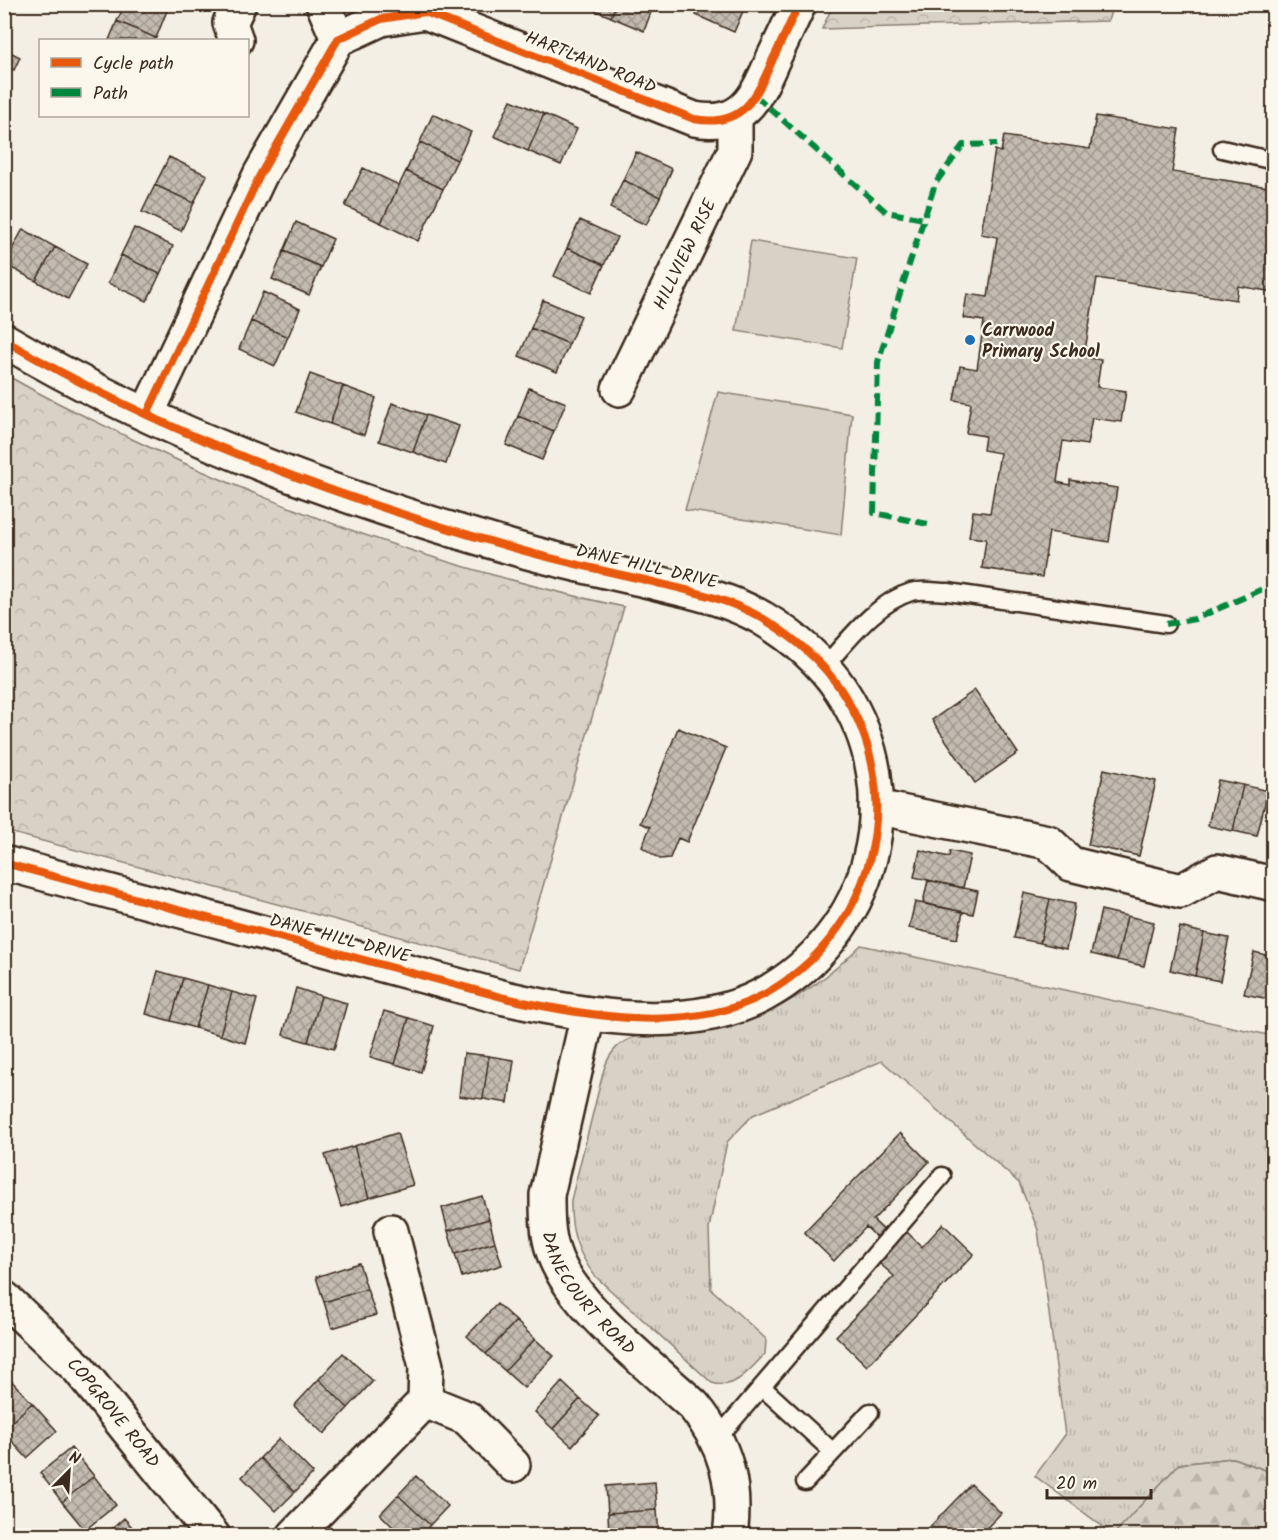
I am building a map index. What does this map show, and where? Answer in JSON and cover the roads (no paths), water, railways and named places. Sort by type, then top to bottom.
[{"type":"street","points":[[236,39],[230,23],[239,4]]},
{"type":"street","points":[[147,414],[260,174],[338,39],[323,4]]},
{"type":"street","points":[[735,115],[756,96],[799,4]]},
{"type":"street","name":"HARTLAND ROAD","points":[[338,39],[381,19],[427,8],[694,119],[708,122],[735,115]]},
{"type":"street","name":"HILLVIEW RISE","points":[[620,389],[735,150],[735,115]]},
{"type":"street","name":"DANE HILL DRIVE","points":[[4,340],[147,414],[281,471],[365,503],[547,558],[706,594],[733,603],[782,631],[824,668],[841,690],[863,734],[871,766],[876,807],[872,855],[853,907],[822,951],[780,985],[730,1008],[677,1017],[588,1014],[506,998],[4,863]]},
{"type":"street","points":[[876,807],[1048,842],[1071,864],[1181,891],[1217,871],[1274,884]]},
{"type":"street","name":"DANECOURT ROAD","points":[[588,1014],[547,1196],[547,1224],[553,1251],[564,1277],[580,1300],[694,1406],[717,1439],[729,1469],[732,1493],[730,1536]]},
{"type":"street","points":[[294,1536],[425,1401],[426,1366],[391,1231]]},
{"type":"street","name":"COPGROVE ROAD","points":[[4,1298],[79,1369],[213,1536]]},
{"type":"street","points":[[425,1401],[468,1418],[513,1465]]},
{"type":"lane","points":[[1222,149],[1274,161]]},
{"type":"lane","points":[[824,668],[864,624],[888,603],[912,591],[948,592],[1166,624]]},
{"type":"lane","points":[[717,1439],[942,1176]]},
{"type":"lane","points":[[762,1387],[833,1452]]},
{"type":"lane","points":[[805,1482],[870,1412]]},
{"type":"place","name":"Carrwood Primary School","points":[[970,340]]}]
